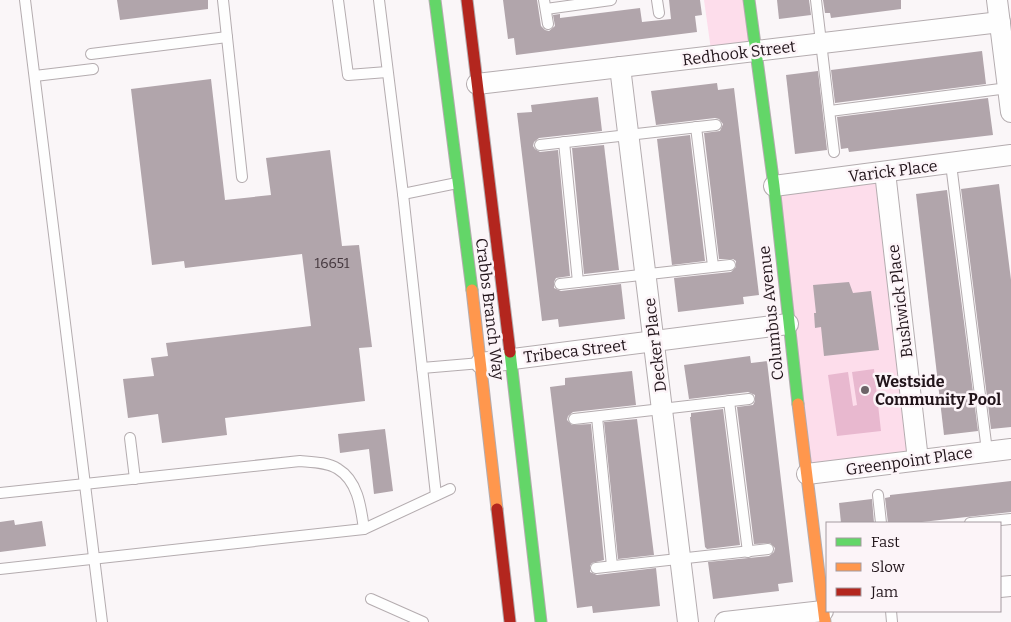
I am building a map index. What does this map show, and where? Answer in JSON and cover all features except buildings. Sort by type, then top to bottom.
[{"type":"main road","name":"Crabbs Branch Way","points":[[435,0],[481,363],[510,622]]},
{"type":"main road","name":"Crabbs Branch Way","points":[[467,0],[541,622]]},
{"type":"main road","name":"Columbus Avenue","points":[[749,0],[774,186],[788,324],[825,614]]},
{"type":"street","points":[[997,0],[1011,112]]},
{"type":"street","name":"Redhook Street","points":[[477,84],[1000,22]]},
{"type":"street","name":"Decker Place","points":[[620,67],[688,622]]},
{"type":"street","name":"Varick Place","points":[[774,186],[1011,155]]},
{"type":"street","name":"Bushwick Place","points":[[885,172],[918,460]]},
{"type":"street","name":"Tribeca Street","points":[[481,363],[788,324]]},
{"type":"street","name":"Greenpoint Place","points":[[807,474],[1011,448]]},
{"type":"street","points":[[725,622],[825,614]]},
{"type":"lane","points":[[25,0],[102,622]]},
{"type":"lane","points":[[223,0],[242,177]]},
{"type":"lane","points":[[338,0],[348,75],[387,72]]},
{"type":"lane","points":[[379,0],[403,194],[436,495]]},
{"type":"lane","points":[[548,24],[545,5],[611,0]]},
{"type":"lane","points":[[657,0],[658,13]]},
{"type":"lane","points":[[816,0],[834,152]]},
{"type":"lane","points":[[91,54],[227,37]]},
{"type":"lane","points":[[35,76],[93,68]]},
{"type":"lane","points":[[830,111],[1008,88]]},
{"type":"lane","points":[[540,145],[716,125]]},
{"type":"lane","points":[[696,127],[713,266]]},
{"type":"lane","points":[[564,142],[578,282]]},
{"type":"lane","points":[[951,164],[987,451]]},
{"type":"lane","points":[[403,194],[457,183]]},
{"type":"lane","points":[[560,284],[730,265]]},
{"type":"lane","points":[[422,368],[481,363]]},
{"type":"lane","points":[[574,419],[749,399]]},
{"type":"lane","points":[[729,401],[748,552]]},
{"type":"lane","points":[[597,416],[612,566]]},
{"type":"lane","points":[[130,438],[135,479]]},
{"type":"lane","points":[[0,493],[300,461],[319,462],[338,469],[350,481],[357,494],[364,529]]},
{"type":"lane","points":[[0,569],[364,529],[450,489]]},
{"type":"lane","points":[[878,495],[881,522]]},
{"type":"lane","points":[[978,522],[1011,518]]},
{"type":"lane","points":[[596,568],[768,549]]},
{"type":"lane","points":[[371,599],[423,622]]},
{"type":"shaded area","points":[[704,0],[749,0],[756,51],[712,57]]},
{"type":"shaded area","points":[[885,172],[916,458],[809,471],[777,188]]},
{"type":"shaded area","name":"Westside Community Pool","points":[[874,369],[881,431],[837,436],[828,375],[848,372],[853,406],[857,405],[852,372]]},
{"type":"traffic: fast","points":[[435,0],[472,290]]},
{"type":"traffic: fast","points":[[749,0],[774,186],[798,404]]},
{"type":"traffic: fast","points":[[510,352],[541,622]]},
{"type":"traffic: slow","points":[[472,290],[497,509]]},
{"type":"traffic: slow","points":[[798,404],[825,622]]},
{"type":"traffic: jam","points":[[467,0],[510,352]]},
{"type":"traffic: jam","points":[[497,509],[510,622]]},
{"type":"place","name":"Westside Community Pool","points":[[865,390]]}]
